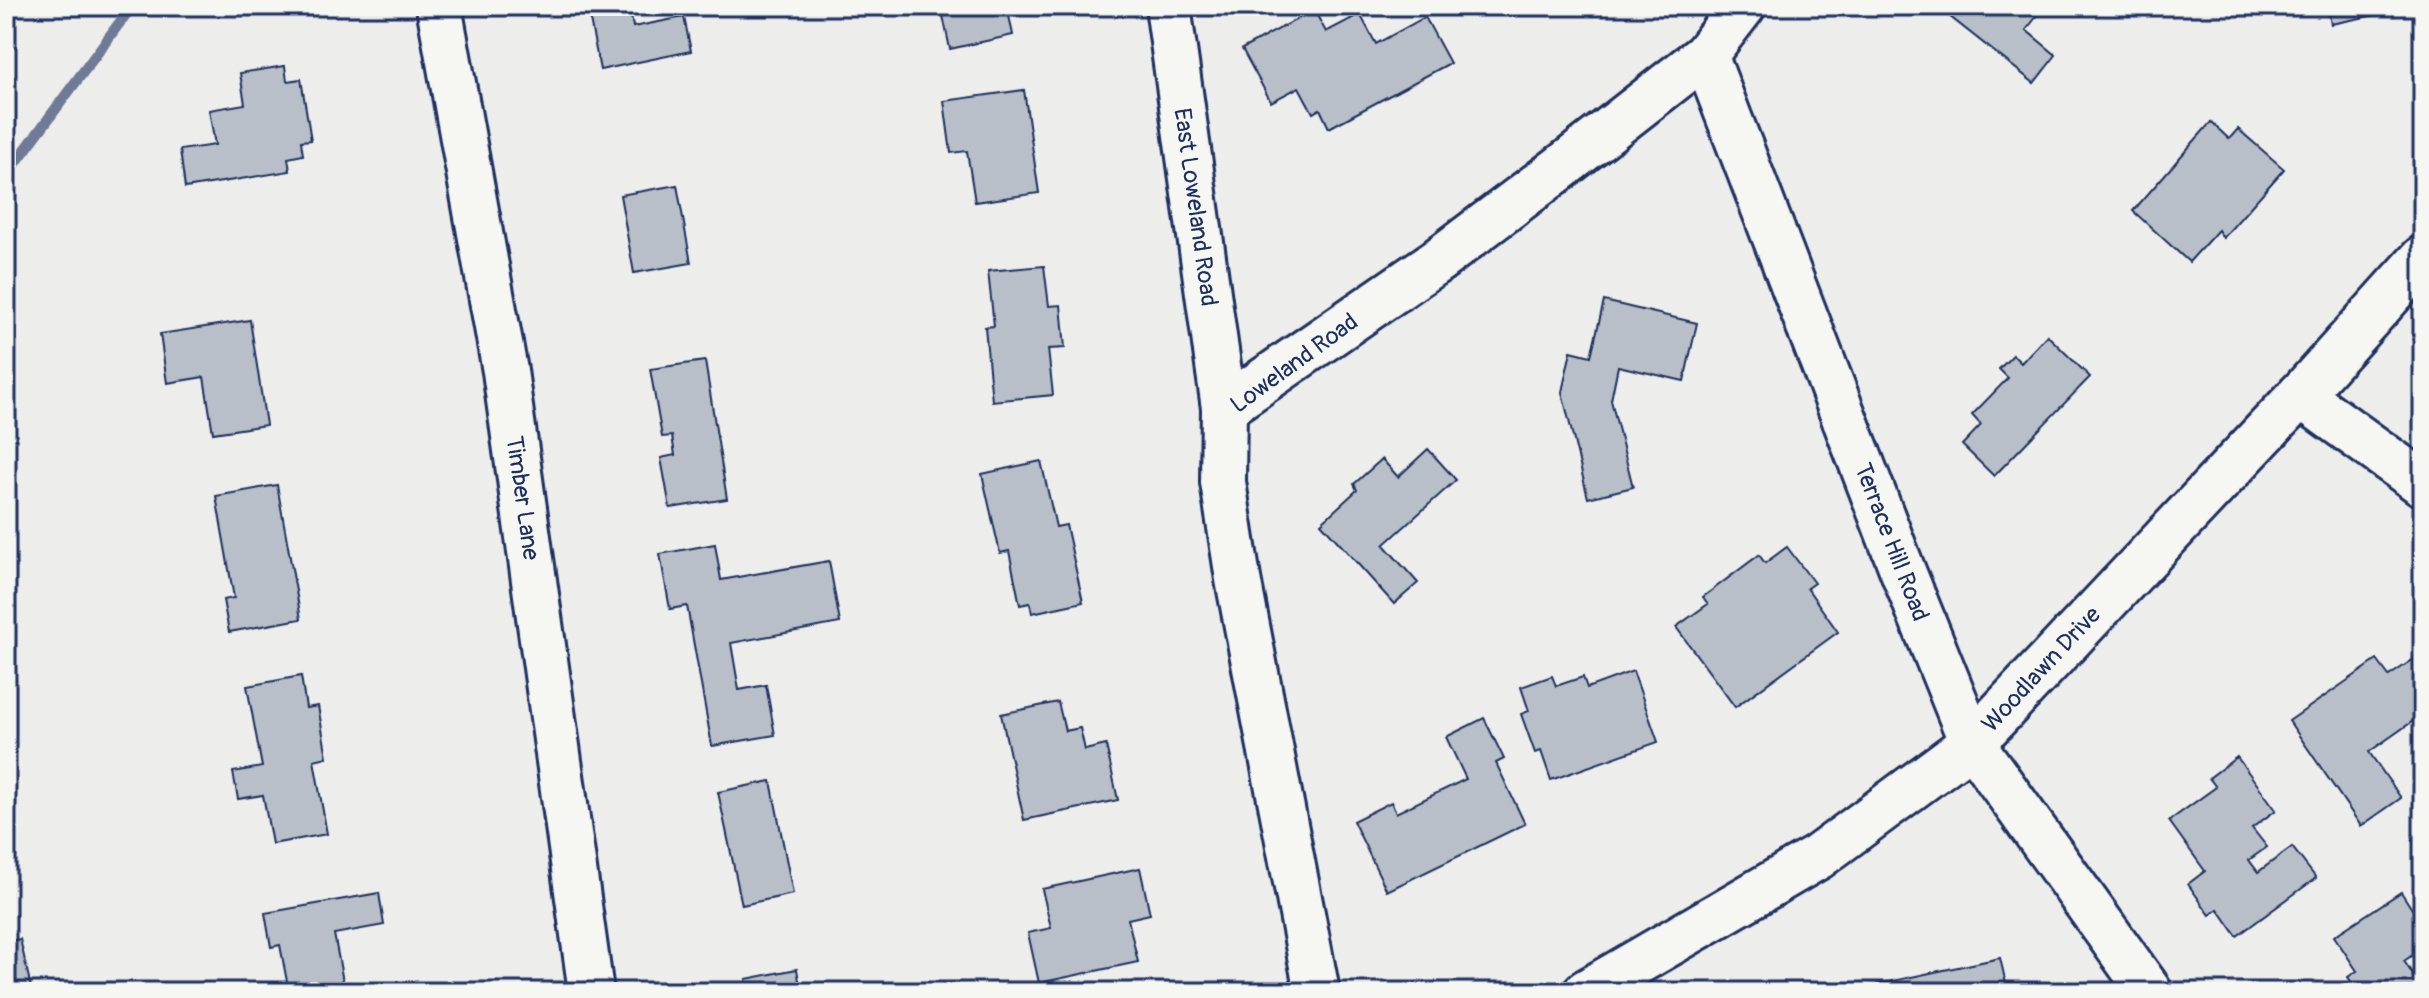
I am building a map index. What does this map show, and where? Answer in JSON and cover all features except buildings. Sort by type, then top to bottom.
[{"type":"street","name":"Timber Lane","points":[[439,6],[505,371],[591,992]]},
{"type":"street","name":"East Loweland Road","points":[[1168,6],[1224,408]]},
{"type":"street","name":"Loweland Road","points":[[1317,992],[1238,579],[1223,482],[1224,408],[1437,261],[1705,55],[1743,6]]},
{"type":"street","name":"Terrace Hill Road","points":[[1705,55],[1972,743],[2150,992]]},
{"type":"street","name":"Woodlawn Drive","points":[[1586,992],[1818,857],[1972,743],[2300,395],[2423,258]]},
{"type":"street","points":[[2300,395],[2423,484]]},
{"type":"waterway","points":[[6,176],[132,6]]}]
